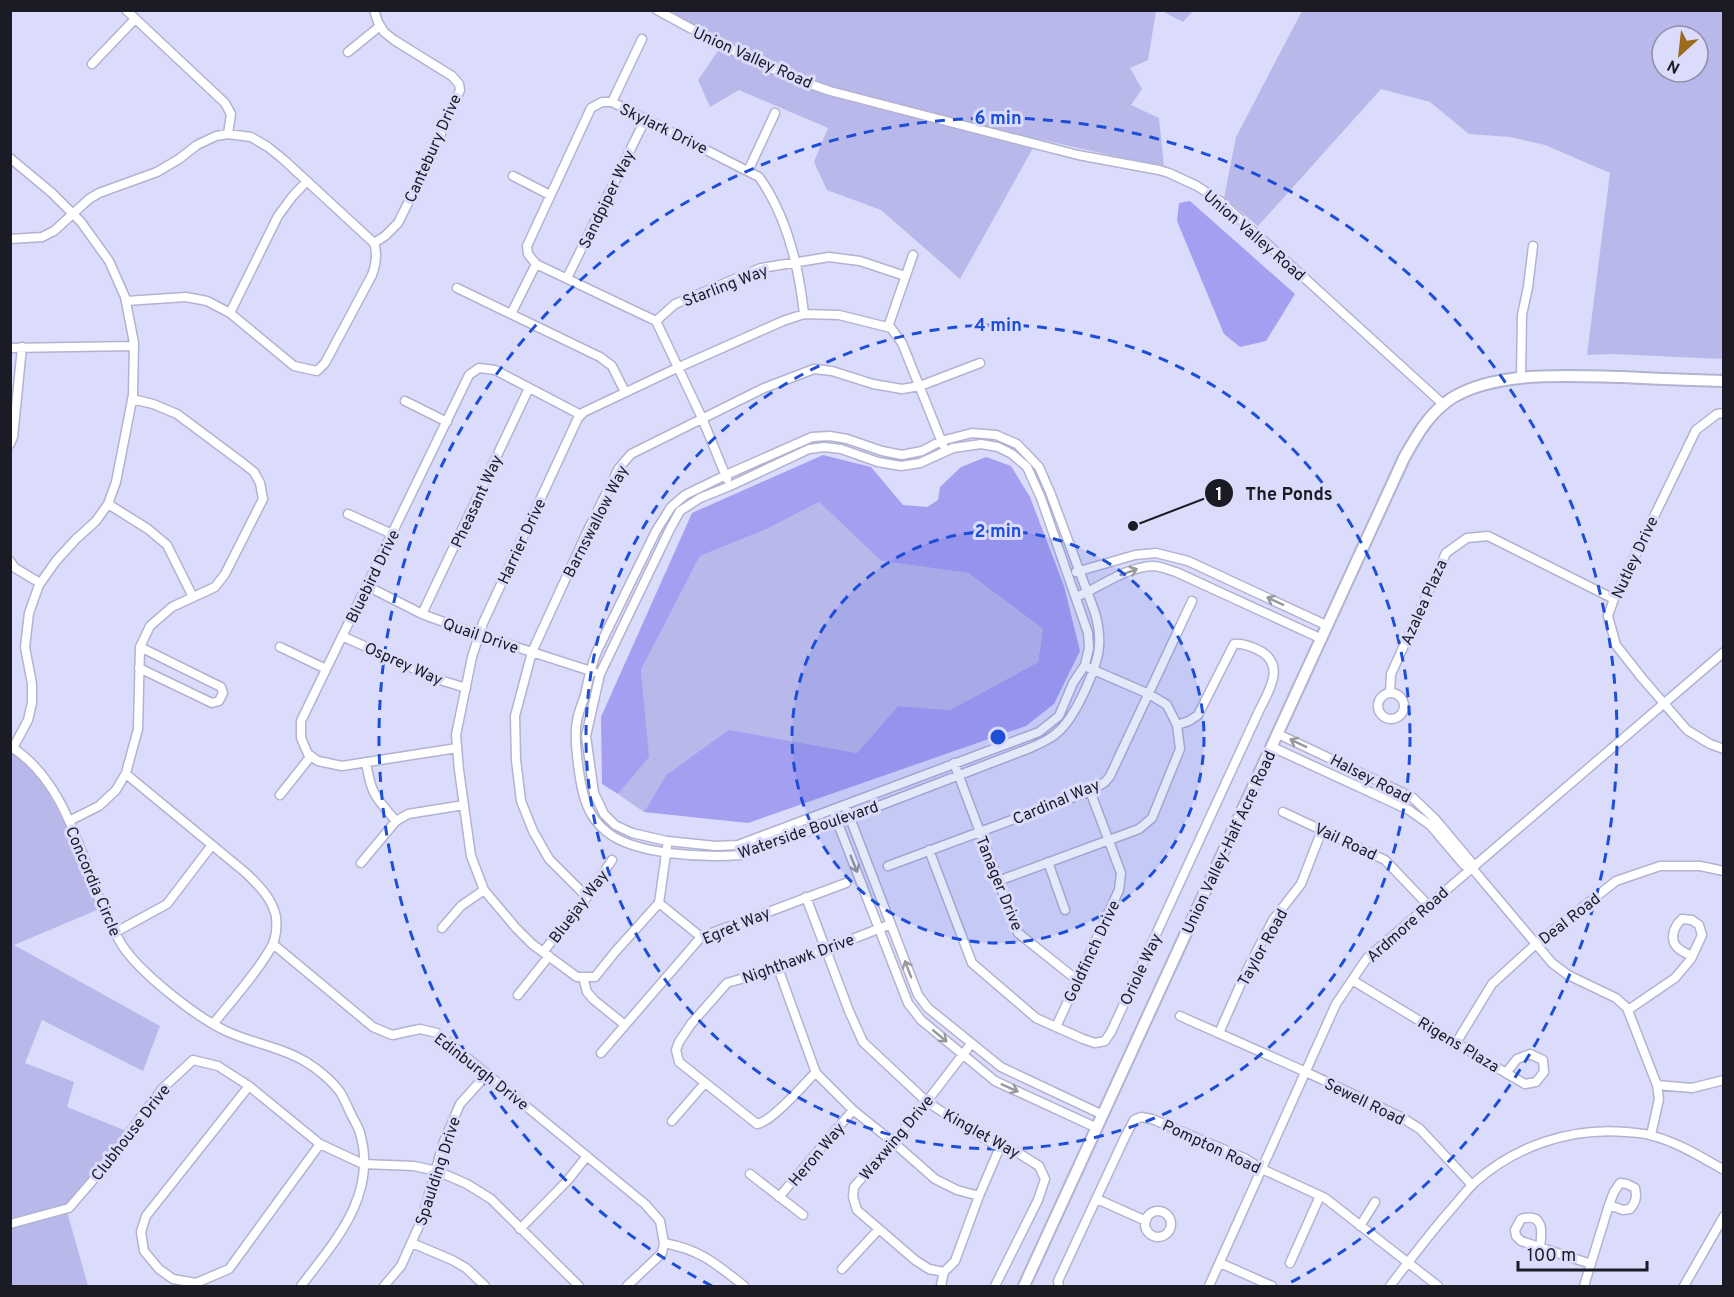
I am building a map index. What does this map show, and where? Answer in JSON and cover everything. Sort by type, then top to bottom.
[{"type":"street","points":[[126,10],[225,103],[231,114],[228,134]]},
{"type":"street","name":"Cantebury Drive","points":[[374,10],[384,32],[452,76],[459,84],[460,90],[431,157],[398,223],[374,243]]},
{"type":"street","name":"Union Valley Road","points":[[657,10],[755,61],[822,88],[1078,155],[1159,170],[1184,179],[1209,192],[1220,201],[1443,405]]},
{"type":"street","points":[[92,64],[135,19]]},
{"type":"street","points":[[348,52],[380,26]]},
{"type":"street","points":[[612,102],[642,39]]},
{"type":"street","name":"Skylark Drive","points":[[536,264],[528,254],[527,246],[550,195],[591,108],[602,102],[612,102],[759,177],[768,189],[784,227],[800,282],[804,314]]},
{"type":"street","points":[[748,171],[775,113]]},
{"type":"street","name":"Sandpiper Way","points":[[567,278],[645,120]]},
{"type":"street","points":[[10,239],[42,237],[54,231],[89,199],[99,193],[156,172],[197,145],[216,136],[228,134],[251,137],[284,160],[374,243],[376,249],[376,264],[372,275],[325,363],[317,371],[294,366],[230,313],[207,301],[186,297],[126,301]]},
{"type":"street","points":[[10,158],[52,193],[81,222],[109,261],[126,301],[134,346],[132,399],[116,482],[108,504],[96,521],[56,561],[40,583],[29,613],[24,646],[32,684],[32,703],[28,720],[12,747]]},
{"type":"street","points":[[513,176],[550,195]]},
{"type":"street","points":[[230,313],[278,216],[292,196],[307,181]]},
{"type":"street","points":[[1521,378],[1522,315],[1533,246]]},
{"type":"street","points":[[888,327],[913,255]]},
{"type":"street","name":"Starling Way","points":[[656,321],[675,304],[761,268],[829,257],[860,261],[905,276]]},
{"type":"street","points":[[511,314],[536,264],[656,321],[702,418],[730,486]]},
{"type":"street","points":[[457,288],[600,357],[612,366],[625,393]]},
{"type":"street","points":[[581,415],[677,368],[783,321],[804,314],[839,315],[891,328],[902,343],[946,451]]},
{"type":"street","points":[[10,348],[134,346]]},
{"type":"street","points":[[10,444],[13,437],[22,347]]},
{"type":"street","name":"Barnswallow Way","points":[[587,897],[549,859],[533,831],[521,801],[516,760],[515,716],[532,652],[619,468],[631,454],[764,388],[814,369],[832,371],[873,384],[902,389],[920,386],[980,363]]},
{"type":"street","name":"Bluebird Drive","points":[[311,756],[301,738],[301,721],[469,375],[479,368],[495,370],[581,415]]},
{"type":"street","points":[[1443,405],[1478,386],[1499,380],[1521,378],[1592,376],[1724,381]]},
{"type":"street","name":"Pheasant Way","points":[[422,614],[530,388]]},
{"type":"street","points":[[69,821],[99,806],[116,790],[126,774],[138,729],[140,647],[150,627],[172,607],[215,587],[225,574],[263,499],[260,483],[254,472],[244,464],[177,414],[153,404],[132,399]]},
{"type":"street","points":[[405,401],[447,422]]},
{"type":"street","name":"Union Valley-Half Acre Road","points":[[1024,1287],[1404,458],[1423,425],[1443,405]]},
{"type":"street","name":"Nutley Drive","points":[[1724,413],[1717,414],[1695,430],[1608,616],[1616,645],[1687,730],[1710,744],[1724,749]]},
{"type":"street","name":"Harrier Drive","points":[[581,415],[479,635],[472,657],[456,735],[471,856],[484,890],[516,928],[577,977],[583,977]]},
{"type":"street","name":"Waterside Boulevard","points":[[972,434],[996,435],[1017,444],[1039,467],[1050,492],[1100,628],[1100,648],[1094,670],[1071,718],[1060,731],[1048,740],[1030,748],[850,817],[741,855],[722,857],[635,847],[607,832],[594,818],[586,803],[576,746],[576,723],[585,695],[589,670],[656,531],[671,507],[685,495],[812,437],[830,435],[902,455],[922,451],[941,441],[972,434]]},
{"type":"street","name":"Waterside Boulevard","points":[[981,444],[998,447],[1012,454],[1026,467],[1041,498],[1088,633],[1089,648],[1085,665],[1073,683],[1059,716],[1039,732],[738,845],[716,846],[668,841],[632,833],[615,825],[604,814],[594,793],[586,736],[600,674],[680,511],[700,498],[730,486],[808,449],[824,447],[841,449],[878,462],[901,466],[920,463],[953,448],[981,444]]},
{"type":"street","points":[[108,504],[148,529],[167,545],[193,597]]},
{"type":"street","points":[[348,514],[392,534]]},
{"type":"street","name":"Azalea Plaza","points":[[1390,693],[1391,674],[1446,553],[1467,538],[1488,536],[1614,599]]},
{"type":"street","points":[[1069,576],[1135,555],[1156,553],[1188,561],[1328,626]]},
{"type":"street","points":[[10,561],[15,568],[40,583]]},
{"type":"street","points":[[1076,597],[1116,577],[1140,568],[1155,566],[1176,572],[1322,639]]},
{"type":"street","name":"Quail Drive","points":[[367,586],[422,614],[600,674]]},
{"type":"street","name":"Cardinal Way","points":[[888,866],[1090,790],[1105,782],[1110,776],[1192,601]]},
{"type":"street","name":"Osprey Way","points":[[342,636],[437,679],[466,688]]},
{"type":"street","name":"Oriole Way","points":[[928,850],[972,963],[1036,1018],[1095,1043],[1105,1041],[1254,724],[1275,674],[1273,664],[1266,655],[1255,648],[1240,643],[1234,644],[1198,715],[1177,725]]},
{"type":"street","points":[[139,668],[212,703],[219,701],[223,693],[221,687],[140,647]]},
{"type":"street","points":[[280,647],[326,669]]},
{"type":"street","name":"Ardmore Road","points":[[1209,1287],[1336,1004],[1367,958],[1724,652]]},
{"type":"street","points":[[998,881],[1140,829],[1152,818],[1180,749],[1177,725],[1167,705],[1149,694],[1085,665]]},
{"type":"street","name":"Halsey Road","points":[[1278,734],[1412,797],[1436,820],[1472,862],[1472,868]]},
{"type":"street","name":"Concordia Circle","points":[[12,747],[35,766],[54,793],[69,821],[123,946],[142,968],[198,1015],[226,1031],[306,1062],[322,1074],[340,1093],[360,1132],[363,1182],[354,1211],[336,1240],[301,1287]]},
{"type":"street","name":"Halsey Road","points":[[1272,747],[1409,810],[1430,825],[1464,865],[1472,868],[1552,963],[1568,975],[1616,998],[1628,1010]]},
{"type":"street","points":[[280,795],[311,756],[318,761],[342,766],[457,748]]},
{"type":"street","points":[[366,762],[370,785],[376,799],[396,821]]},
{"type":"street","points":[[1334,775],[1340,770],[1338,762]]},
{"type":"street","name":"Tanager Drive","points":[[954,764],[1018,933],[1077,980]]},
{"type":"street","points":[[126,774],[246,873],[263,891],[275,911],[273,944],[213,1024]]},
{"type":"street","name":"Goldfinch Drive","points":[[1056,1027],[1119,890],[1121,873],[1090,790]]},
{"type":"street","points":[[362,863],[396,821],[408,814],[464,805]]},
{"type":"street","points":[[845,805],[918,995],[928,1008],[1001,1067],[1103,1115]]},
{"type":"street","points":[[833,810],[908,1003],[921,1020],[995,1081],[1097,1128]]},
{"type":"street","name":"Vail Road","points":[[1283,812],[1385,860],[1428,905]]},
{"type":"street","name":"Taylor Road","points":[[1219,1033],[1246,972],[1273,920],[1301,884],[1322,830]]},
{"type":"street","points":[[625,1025],[587,992],[583,977],[595,977],[659,903],[668,841]]},
{"type":"street","points":[[116,932],[167,904],[212,845]]},
{"type":"street","name":"Bluejay Way","points":[[518,995],[612,860]]},
{"type":"street","points":[[1048,862],[1065,910]]},
{"type":"street","name":"Deal Road","points":[[1456,1043],[1492,984],[1537,943],[1616,881],[1659,866],[1700,866],[1724,871]]},
{"type":"street","name":"Egret Way","points":[[601,1053],[701,937],[846,883]]},
{"type":"street","points":[[442,928],[461,906],[484,890]]},
{"type":"street","name":"Kinglet Way","points":[[806,897],[863,1042],[926,1101],[974,1133],[1000,1147],[1020,1154],[1039,1166],[1045,1179],[1038,1200],[995,1287]]},
{"type":"street","points":[[659,903],[701,937]]},
{"type":"street","name":"Nighthawk Drive","points":[[816,1072],[773,1115],[763,1123],[757,1124],[679,1062],[676,1050],[692,1024],[727,983],[778,968],[891,924]]},
{"type":"street","name":"Edinburgh Drive","points":[[273,944],[373,1027],[392,1035],[420,1029],[437,1033],[645,1204],[660,1221],[664,1243]]},
{"type":"street","points":[[1651,1135],[1659,1099],[1657,1085],[1628,1010],[1675,978],[1692,956]]},
{"type":"street","points":[[778,968],[816,1072],[853,1110],[935,1179],[957,1190],[978,1196]]},
{"type":"street","name":"Rigens Plaza","points":[[1353,980],[1506,1073]]},
{"type":"street","name":"Sewell Road","points":[[1180,1016],[1401,1117],[1420,1129],[1472,1185]]},
{"type":"street","name":"Waxwing Drive","points":[[944,1272],[929,1269],[915,1260],[857,1210],[853,1197],[854,1187],[921,1109],[971,1044]]},
{"type":"street","points":[[1530,1054],[1543,1060],[1544,1072],[1536,1082],[1525,1084],[1506,1073],[1517,1059],[1530,1054]]},
{"type":"street","name":"Clubhouse Drive","points":[[10,1224],[69,1208],[101,1171],[162,1089],[193,1060],[218,1066],[249,1086]]},
{"type":"street","name":"Spaulding Drive","points":[[384,1287],[400,1266],[422,1219],[443,1144],[460,1104],[487,1074]]},
{"type":"street","points":[[1657,1085],[1692,1088],[1724,1080]]},
{"type":"street","points":[[672,1121],[705,1083]]},
{"type":"street","points":[[320,1144],[229,1269],[196,1283],[173,1279],[159,1269],[144,1251],[141,1232],[146,1216],[249,1086],[320,1144],[363,1164],[414,1166],[436,1171],[466,1184],[491,1199],[579,1287]]},
{"type":"street","points":[[1049,1106],[1057,1093]]},
{"type":"street","name":"Heron Way","points":[[779,1197],[853,1110]]},
{"type":"street","name":"Pompton Road","points":[[1059,1287],[1058,1281],[1134,1120],[1142,1117],[1152,1119],[1233,1153],[1320,1196],[1438,1287]]},
{"type":"street","points":[[1390,1287],[1472,1185],[1501,1162],[1531,1147],[1563,1136],[1588,1132],[1612,1131],[1651,1135],[1688,1149],[1724,1170]]},
{"type":"street","points":[[942,1287],[944,1272],[956,1261],[978,1196],[1000,1147]]},
{"type":"street","points":[[520,1228],[568,1180],[587,1156]]},
{"type":"street","points":[[750,1174],[803,1215]]},
{"type":"street","points":[[1290,1263],[1320,1196]]},
{"type":"street","points":[[1097,1199],[1146,1221]]},
{"type":"street","points":[[1360,1226],[1375,1202]]},
{"type":"street","points":[[1584,1287],[1610,1205]]},
{"type":"street","points":[[1684,1287],[1724,1216]]},
{"type":"street","points":[[842,1269],[879,1229]]},
{"type":"street","points":[[412,1243],[452,1260],[466,1269],[485,1287]]},
{"type":"street","points":[[627,1287],[662,1253],[664,1243],[681,1246],[713,1261],[744,1287]]},
{"type":"street","points":[[1540,1248],[1591,1264]]},
{"type":"street","points":[[1220,1263],[1272,1287]]},
{"type":"shaded area","points":[[671,11],[1156,11],[1148,60],[1130,68],[1142,89],[1131,105],[1159,118],[1164,167],[1038,139],[960,279],[881,210],[827,190],[814,162],[828,128],[739,90],[710,107],[698,80],[722,45]]},
{"type":"shaded area","points":[[1162,11],[1193,11],[1183,22]]},
{"type":"shaded area","points":[[1302,11],[1723,11],[1723,359],[1587,355],[1610,173],[1545,145],[1510,137],[1469,134],[1430,102],[1381,89],[1258,226],[1224,198],[1236,137]]},
{"type":"shaded area","points":[[1190,201],[1295,294],[1266,341],[1240,347],[1224,334],[1177,221],[1179,203]]},
{"type":"shaded area","points":[[823,455],[871,467],[903,505],[927,507],[938,500],[940,487],[961,467],[986,457],[1011,466],[1030,497],[1064,586],[1080,651],[1054,704],[1026,726],[748,823],[644,812],[666,775],[729,730],[857,753],[898,706],[950,710],[1038,662],[1043,629],[968,573],[881,561],[819,502],[767,529],[700,556],[641,670],[649,757],[618,794],[602,784],[601,717],[692,513]]},
{"type":"shaded area","points":[[819,502],[881,561],[968,573],[1043,629],[1038,662],[950,710],[898,706],[857,753],[729,731],[666,775],[644,812],[618,794],[648,757],[641,670],[700,556],[767,529]]},
{"type":"shaded area","points":[[10,749],[31,760],[92,874],[104,907],[14,945],[160,1026],[143,1071],[42,1020],[25,1063],[74,1082],[67,1107],[129,1132],[66,1208],[88,1286],[11,1286]]},
{"type":"place","name":"The Ponds","points":[[1133,526]]}]
